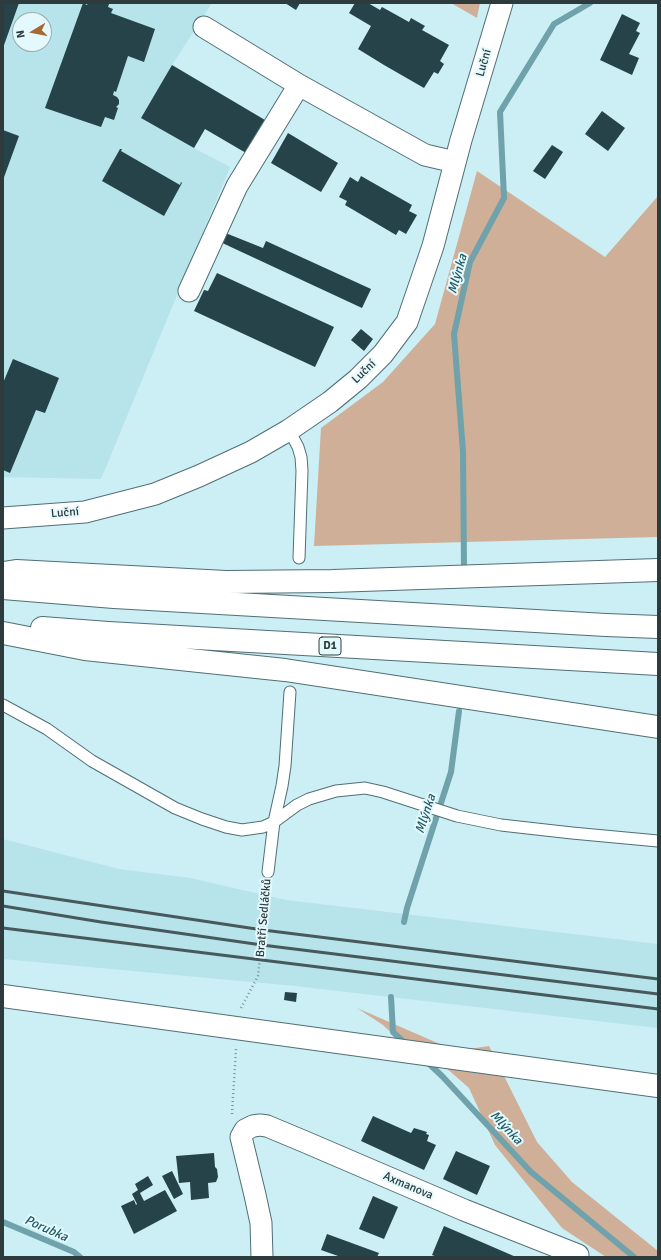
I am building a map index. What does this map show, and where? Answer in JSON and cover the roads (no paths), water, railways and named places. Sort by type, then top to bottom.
[{"type":"main road","points":[[3,573],[16,571],[226,582],[317,581],[658,570]]},
{"type":"main road","points":[[3,588],[122,597],[658,627]]},
{"type":"main road","name":"D1","points":[[3,626],[116,634],[658,664]]},
{"type":"main road","points":[[3,633],[85,649],[284,670],[658,727]]},
{"type":"main road","points":[[3,996],[376,1046],[658,1086]]},
{"type":"street","name":"Luční","points":[[3,518],[85,512],[155,494],[199,476],[251,452],[289,430],[330,402],[358,379],[383,354],[407,322],[433,246],[455,162],[502,3]]},
{"type":"street","points":[[204,27],[299,85],[425,155],[455,162]]},
{"type":"street","points":[[189,291],[237,186],[299,85]]},
{"type":"street","name":"Axmanova","points":[[262,1257],[260,1223],[241,1137],[245,1130],[253,1126],[260,1125],[267,1126],[464,1210],[578,1255]]},
{"type":"lane","points":[[289,430],[298,447],[302,471],[298,558]]},
{"type":"lane","name":"Bratří Sedláčků","points":[[268,872],[274,822],[284,773],[290,692]]},
{"type":"lane","points":[[3,705],[47,729],[92,761],[175,808],[226,827],[242,830],[263,827],[274,822],[297,805],[309,799],[336,791],[365,788],[383,792],[457,816],[509,826],[658,841]]},
{"type":"waterway","name":"Mlýnka","points":[[464,569],[463,452],[454,334],[470,262],[504,198],[500,112],[554,24],[590,3]]},
{"type":"waterway","name":"Mlýnka","points":[[404,922],[407,908],[451,772],[459,711]]},
{"type":"waterway","name":"Mlýnka","points":[[391,997],[393,1032],[407,1045]]},
{"type":"waterway","name":"Mlýnka","points":[[426,1061],[442,1076],[531,1172],[634,1257]]},
{"type":"waterway","name":"Porubka","points":[[3,1222],[74,1252],[80,1257]]},
{"type":"railway","points":[[3,891],[263,930],[658,979]]},
{"type":"railway","points":[[3,906],[101,922],[262,945],[658,994]]},
{"type":"railway","points":[[3,928],[658,1009]]}]
